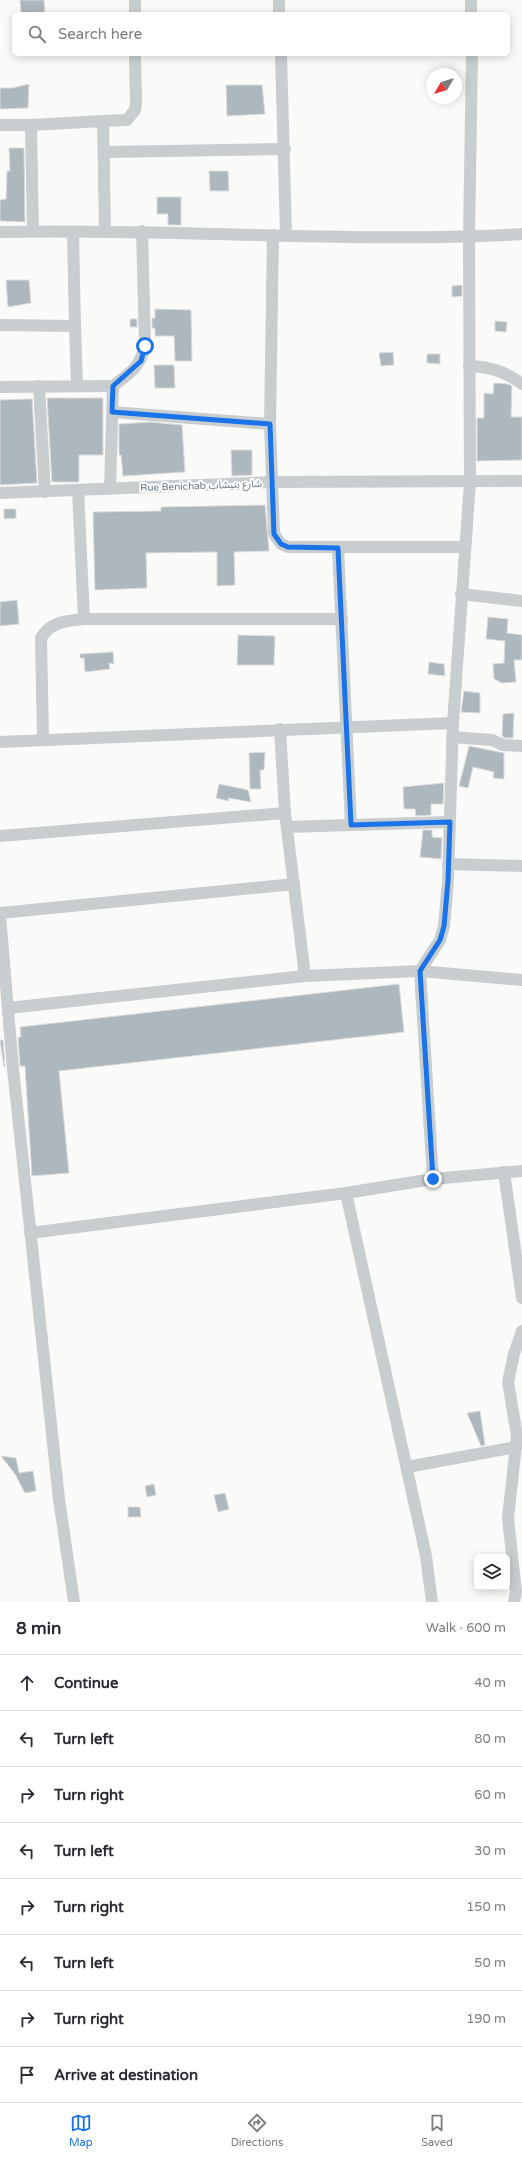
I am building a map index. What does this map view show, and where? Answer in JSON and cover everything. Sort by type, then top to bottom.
[{"type":"street","points":[[135,0],[135,12]]},
{"type":"street","points":[[279,0],[279,12]]},
{"type":"street","points":[[471,0],[471,12]]},
{"type":"street","points":[[0,125],[31,125],[127,120],[135,110],[135,56]]},
{"type":"street","points":[[281,56],[285,149],[286,235]]},
{"type":"street","points":[[433,1179],[420,971],[440,940],[444,926],[448,888],[452,737],[470,482],[469,237],[472,56]]},
{"type":"street","points":[[103,121],[105,231]]},
{"type":"street","points":[[31,125],[33,231]]},
{"type":"street","points":[[104,152],[285,149]]},
{"type":"street","points":[[0,232],[142,231],[273,235],[469,237],[522,234]]},
{"type":"street","points":[[0,387],[113,386],[141,361],[145,346],[142,231]]},
{"type":"street","points":[[73,232],[77,386]]},
{"type":"street","points":[[273,235],[270,424],[274,534],[281,544],[288,547],[465,547]]},
{"type":"street","points":[[0,324],[75,326]]},
{"type":"street","points":[[469,366],[487,367],[502,371],[522,384]]},
{"type":"street","points":[[39,386],[45,492]]},
{"type":"street","points":[[110,489],[113,386]]},
{"type":"street","points":[[112,412],[270,424]]},
{"type":"street","name":"Rue Benichab شارع بنيشاب","points":[[0,493],[272,482],[522,481]]},
{"type":"street","points":[[78,490],[84,619]]},
{"type":"street","points":[[338,548],[342,618],[345,727],[351,825]]},
{"type":"street","points":[[461,594],[522,601]]},
{"type":"street","points":[[43,739],[41,638],[48,628],[54,624],[84,619],[342,618]]},
{"type":"street","points":[[0,742],[280,729],[453,723]]},
{"type":"street","points":[[280,729],[285,813],[305,976]]},
{"type":"street","points":[[452,737],[492,740],[503,745],[522,746]]},
{"type":"street","points":[[0,836],[285,813]]},
{"type":"street","points":[[287,827],[450,822]]},
{"type":"street","points":[[448,864],[522,866]]},
{"type":"street","points":[[74,1602],[59,1499],[30,1232],[0,914],[294,884]]},
{"type":"street","points":[[8,1008],[305,976],[420,971],[522,980]]},
{"type":"street","points":[[30,1232],[346,1193],[433,1179],[522,1171]]},
{"type":"street","points":[[504,1172],[522,1298]]},
{"type":"street","points":[[346,1193],[426,1556],[432,1602]]},
{"type":"street","points":[[514,1602],[516,1592],[508,1518],[517,1436],[508,1382],[514,1354],[522,1331]]},
{"type":"street","points":[[407,1468],[516,1447]]},
{"type":"building","points":[[20,0],[44,0],[45,12],[21,12]]},
{"type":"building","points":[[29,84],[28,108],[0,109],[0,88],[12,88]]},
{"type":"building","points":[[226,85],[262,85],[265,114],[227,116]]},
{"type":"building","points":[[9,148],[24,148],[25,222],[0,221],[0,200],[6,199],[7,171],[10,171]]},
{"type":"building","points":[[209,171],[228,171],[229,191],[210,191]]},
{"type":"building","points":[[157,197],[181,197],[181,225],[168,225],[168,214],[157,214]]},
{"type":"building","points":[[6,280],[29,280],[31,303],[8,307]]},
{"type":"building","points":[[462,285],[462,296],[452,297],[452,286]]},
{"type":"building","points":[[155,309],[191,310],[192,361],[175,361],[174,336],[155,336],[155,328],[152,328],[152,318],[155,318]]},
{"type":"building","points":[[130,319],[137,319],[137,327],[130,327]]},
{"type":"building","points":[[495,321],[507,322],[506,332],[495,331]]},
{"type":"building","points":[[393,352],[394,365],[381,366],[379,353]]},
{"type":"building","points":[[427,354],[440,354],[440,364],[427,363]]},
{"type":"building","points":[[154,365],[174,365],[175,388],[155,388]]},
{"type":"building","points":[[494,383],[508,384],[512,386],[511,417],[522,417],[522,460],[477,461],[477,418],[484,418],[484,393],[493,394]]},
{"type":"building","points":[[47,398],[103,398],[103,455],[79,455],[79,482],[52,482]]},
{"type":"building","points":[[32,399],[37,483],[0,485],[0,400]]},
{"type":"building","points":[[150,422],[182,425],[185,472],[123,476],[121,455],[119,455],[119,424]]},
{"type":"building","points":[[231,450],[252,450],[252,475],[232,476]]},
{"type":"building","points":[[265,505],[269,551],[234,552],[235,585],[217,586],[217,552],[146,553],[147,588],[95,590],[93,512],[161,511],[161,507]]},
{"type":"building","points":[[4,509],[16,509],[16,518],[4,519]]},
{"type":"building","points":[[17,600],[19,624],[0,626],[0,602]]},
{"type":"building","points":[[488,617],[508,619],[507,633],[522,635],[522,660],[514,660],[516,682],[502,683],[494,679],[493,664],[504,663],[505,641],[486,639]]},
{"type":"building","points":[[238,635],[275,636],[274,665],[237,665]]},
{"type":"building","points":[[113,652],[114,664],[109,663],[110,669],[85,672],[84,658],[80,658],[80,654]]},
{"type":"building","points":[[429,662],[444,664],[445,676],[428,674]]},
{"type":"building","points":[[464,691],[480,693],[480,713],[461,712]]},
{"type":"building","points":[[514,713],[513,738],[505,738],[502,736],[503,714]]},
{"type":"building","points":[[469,746],[504,753],[504,779],[493,778],[494,772],[473,767],[468,788],[459,786]]},
{"type":"building","points":[[265,752],[264,770],[260,770],[261,789],[250,789],[249,753]]},
{"type":"building","points":[[444,783],[443,804],[431,804],[431,815],[416,816],[415,809],[404,809],[403,787]]},
{"type":"building","points":[[219,784],[248,790],[251,802],[228,798],[229,801],[216,798]]},
{"type":"building","points":[[423,830],[432,830],[432,837],[442,838],[441,859],[420,857]]},
{"type":"building","points":[[399,984],[404,1032],[59,1071],[69,1173],[32,1176],[25,1066],[20,1066],[18,1037],[21,1037],[20,1027]]},
{"type":"building","points":[[0,1040],[3,1040],[5,1067],[4,1067]]},
{"type":"building","points":[[480,1411],[485,1445],[481,1446],[467,1413]]},
{"type":"building","points":[[1,1456],[16,1458],[19,1473],[33,1471],[36,1491],[25,1493],[15,1474]]},
{"type":"building","points":[[154,1484],[156,1495],[147,1497],[145,1486]]},
{"type":"building","points":[[225,1493],[229,1509],[218,1512],[214,1495]]},
{"type":"building","points":[[128,1507],[140,1507],[141,1517],[128,1517]]},
{"type":"route","points":[[145,346],[141,361],[131,372],[113,386],[112,412],[270,424],[274,534],[277,540],[281,544],[288,547],[338,548],[342,618],[345,727],[351,825],[450,822],[447,902],[444,926],[440,940],[420,971],[433,1179]]}]
